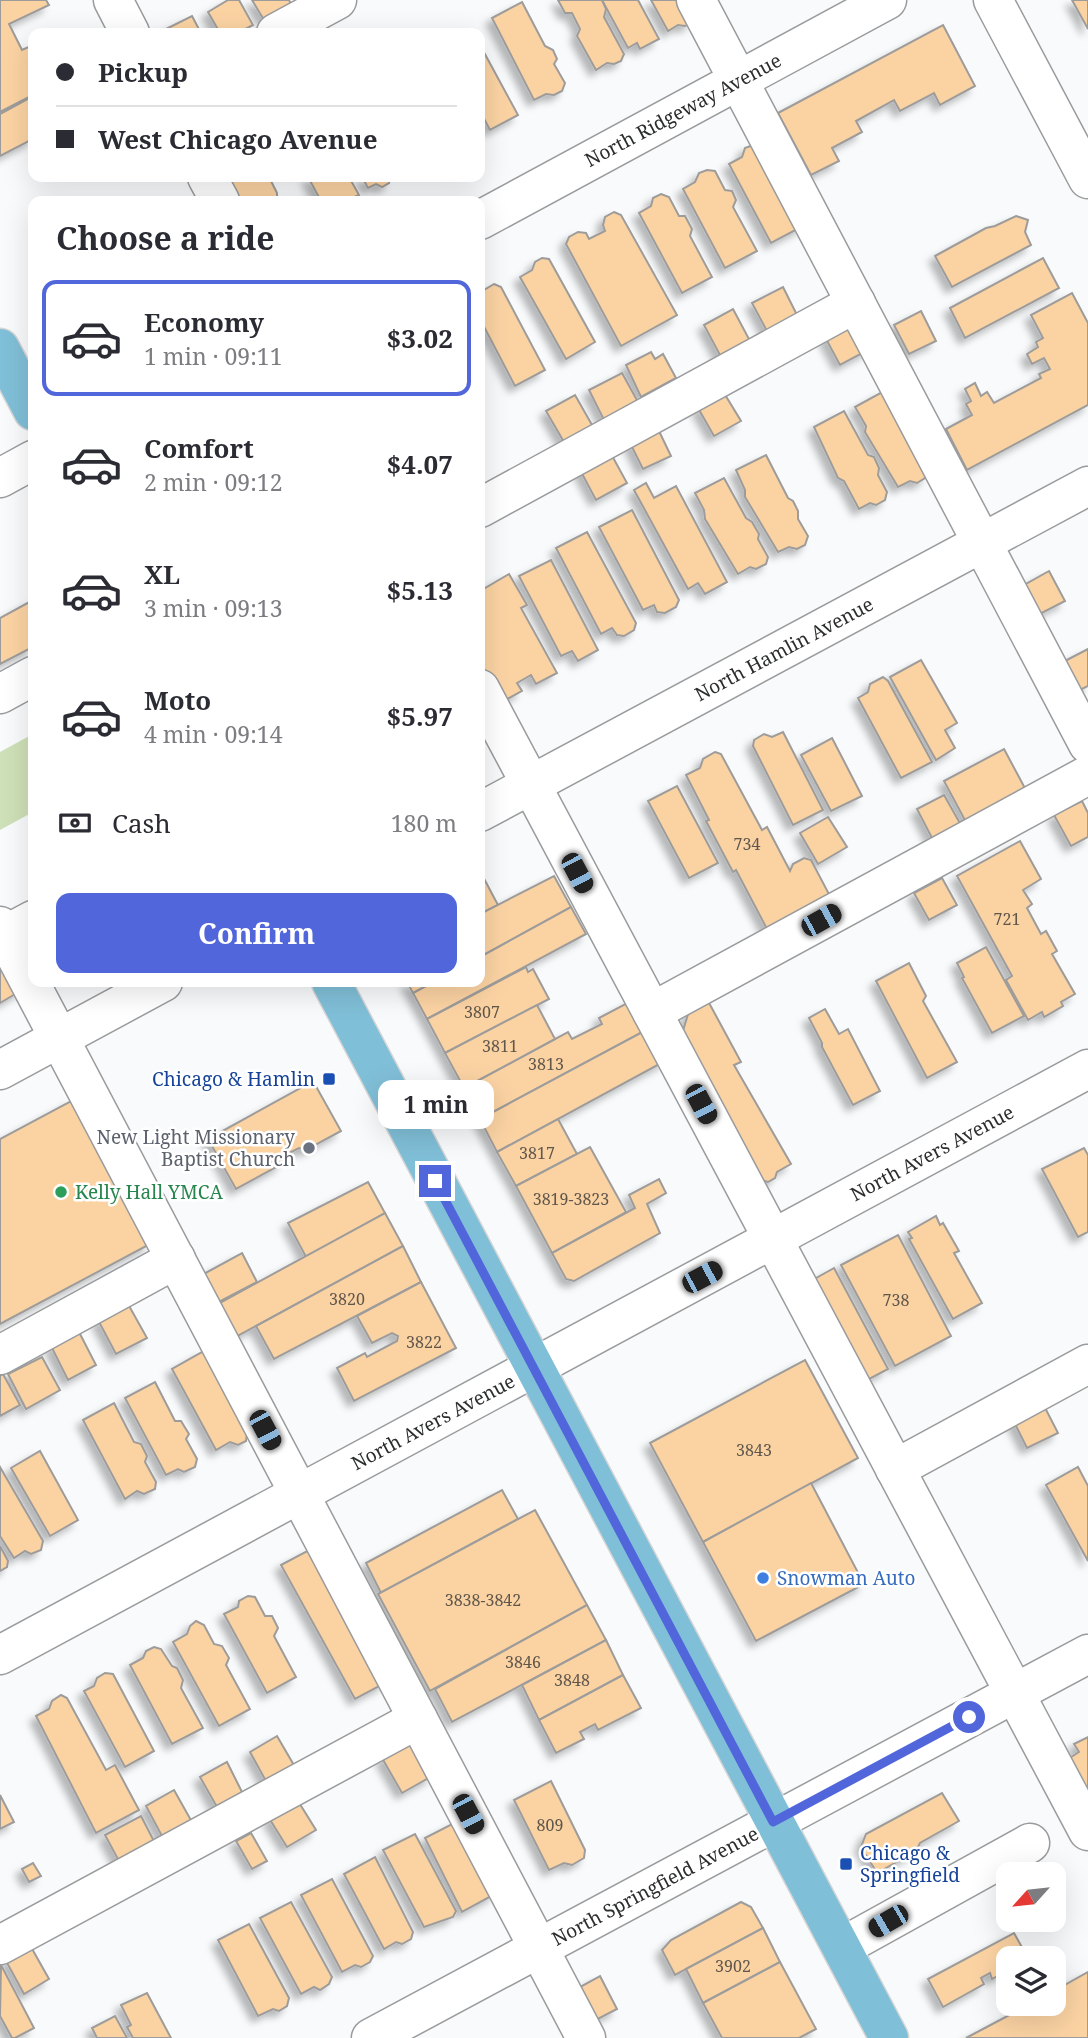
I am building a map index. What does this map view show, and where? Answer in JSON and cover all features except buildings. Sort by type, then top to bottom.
[{"type":"main road","points":[[0,348],[28,401]]},
{"type":"main road","points":[[334,987],[889,2038]]},
{"type":"street","points":[[113,0],[127,28]]},
{"type":"street","points":[[285,28],[337,0]]},
{"type":"street","points":[[696,0],[1088,744]]},
{"type":"street","name":"North Ridgeway Avenue","points":[[485,217],[887,0]]},
{"type":"street","points":[[993,0],[1088,180]]},
{"type":"street","points":[[485,505],[856,303]]},
{"type":"street","points":[[0,478],[28,463]]},
{"type":"street","name":"North Hamlin Avenue","points":[[485,809],[1088,486]]},
{"type":"street","points":[[0,694],[28,679]]},
{"type":"street","points":[[485,698],[1088,1831]]},
{"type":"street","points":[[652,1012],[1088,775]]},
{"type":"street","points":[[13,927],[28,963]]},
{"type":"street","points":[[38,987],[59,1038],[586,2038]]},
{"type":"street","points":[[0,1070],[154,987]]},
{"type":"street","name":"North Avers Avenue","points":[[0,1655],[1088,1069]]},
{"type":"street","points":[[0,1355],[176,1259]]},
{"type":"street","points":[[895,1469],[1088,1364]]},
{"type":"street","name":"North Springfield Avenue","points":[[371,2038],[1088,1654]]},
{"type":"street","points":[[0,1945],[418,1719]]},
{"type":"street","points":[[842,1947],[1030,1843]]},
{"type":"green space","points":[[28,737],[28,815],[0,830],[0,752]]},
{"type":"place","name":"Chicago & Hamlin","points":[[329,1079]]},
{"type":"place","name":"New Light Missionary Baptist Church","points":[[309,1148]]},
{"type":"place","name":"Kelly Hall YMCA","points":[[61,1192]]},
{"type":"place","name":"Snowman Auto","points":[[763,1578]]},
{"type":"place","name":"Chicago & Springfield","points":[[846,1864]]},
{"type":"route","points":[[435,1181],[773,1822],[969,1717]]}]
